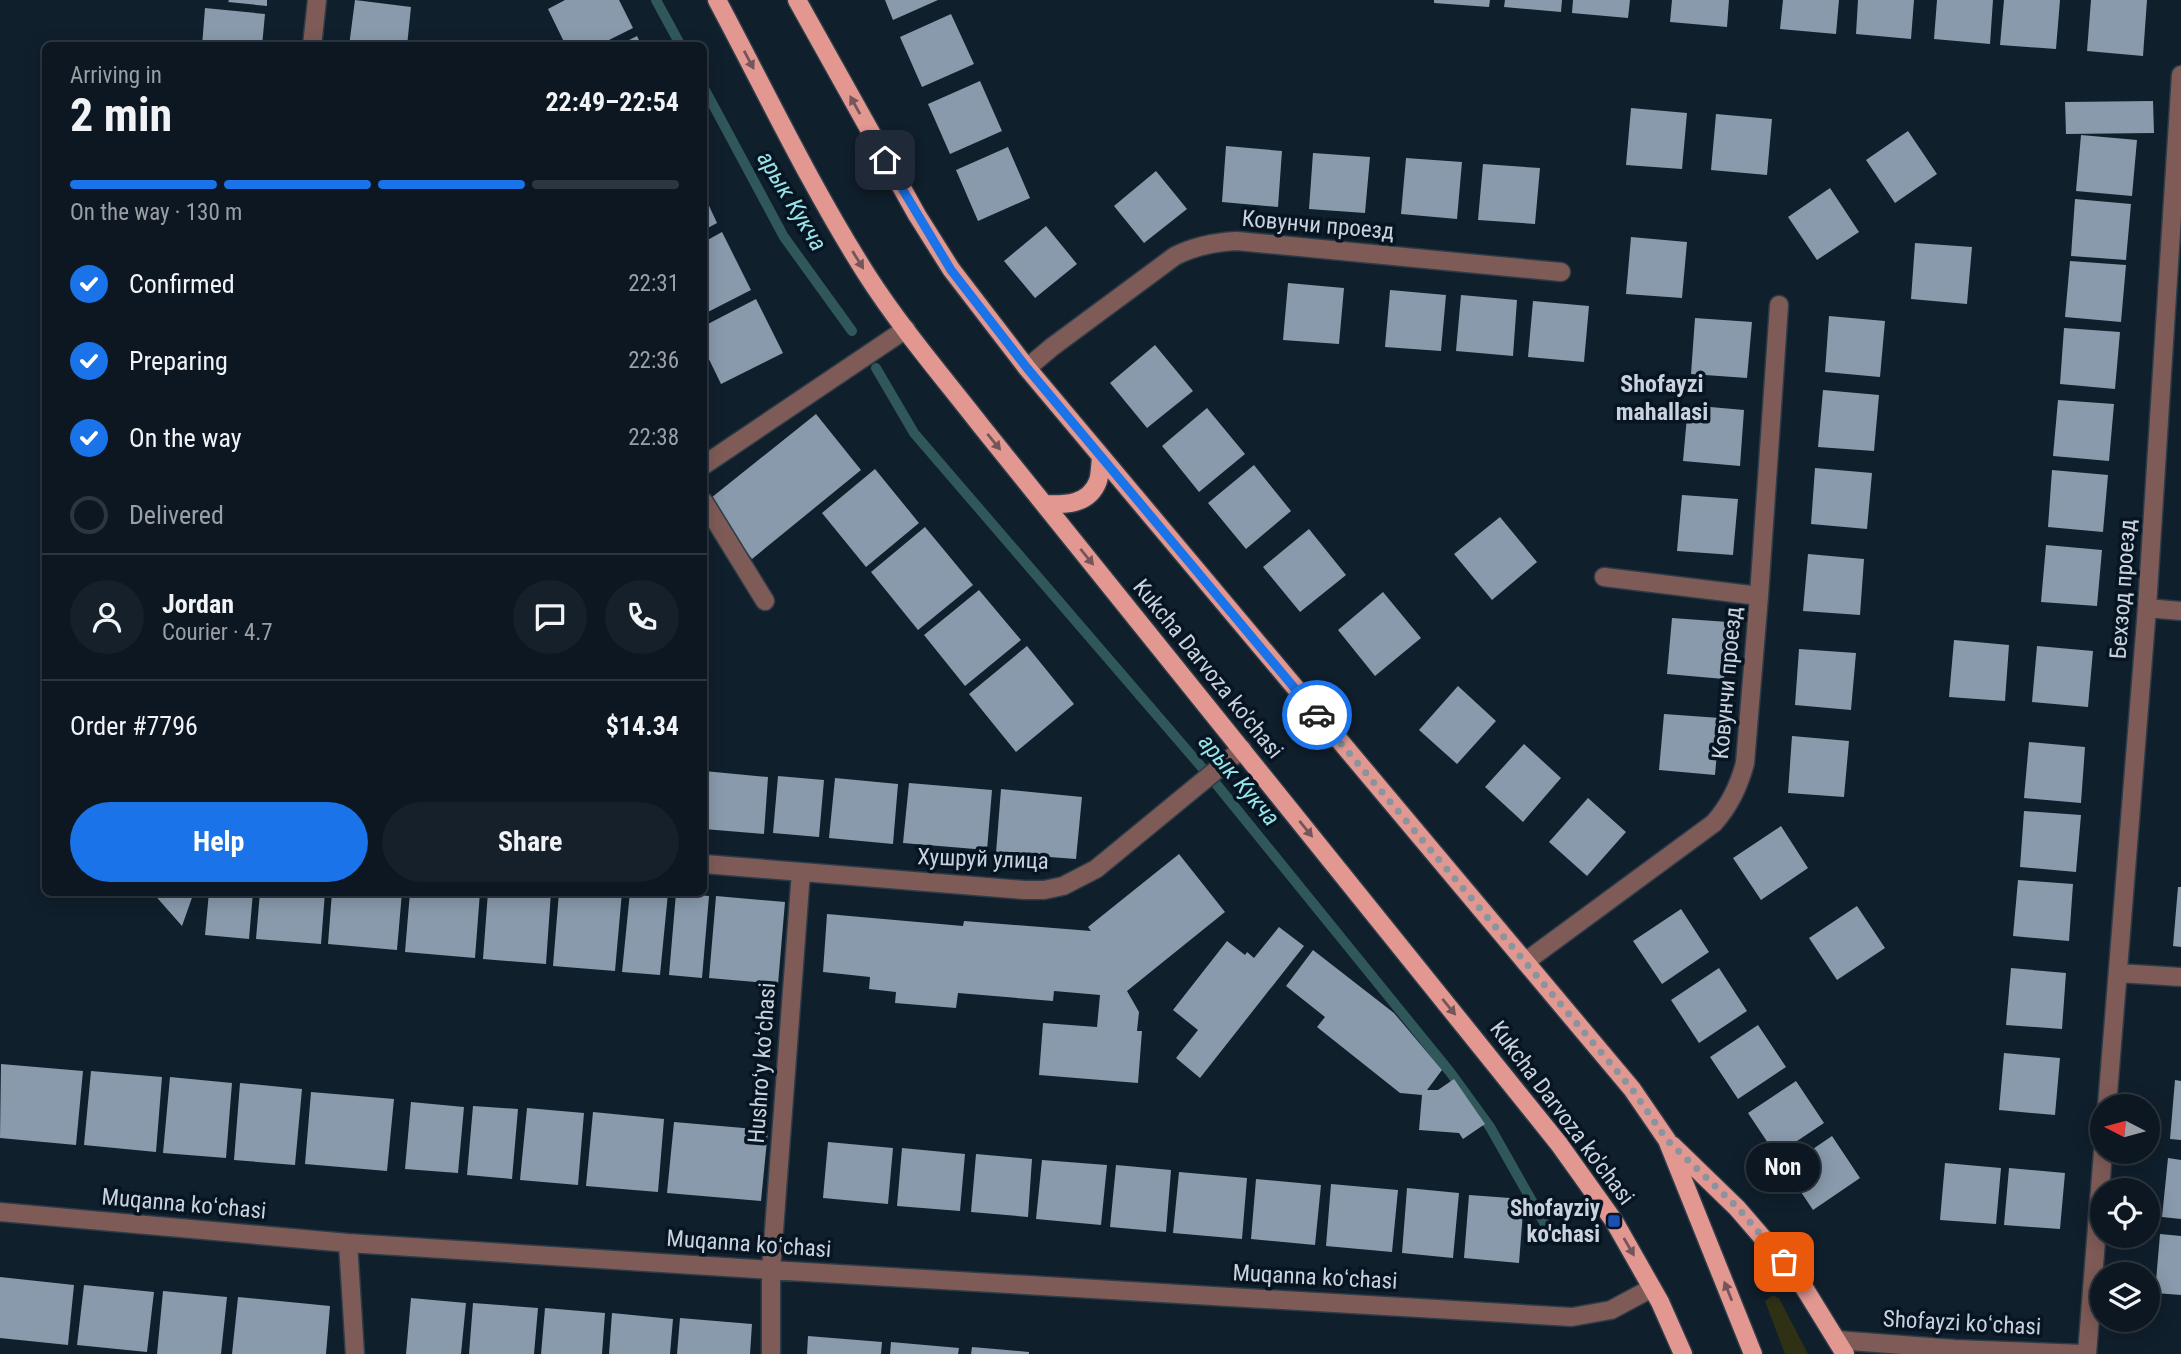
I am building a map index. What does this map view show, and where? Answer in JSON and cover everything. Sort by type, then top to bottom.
[{"type":"main road","name":"Kukcha Darvoza ko'chasi","points":[[717,0],[835,222],[868,276],[906,329],[1044,504],[1559,1144],[1614,1221],[1652,1288],[1683,1354]]},
{"type":"main road","points":[[797,0],[916,215],[951,270],[1101,458],[1632,1089],[1667,1140],[1738,1208],[1800,1281],[1841,1347]]},
{"type":"main road","points":[[1044,504],[1065,505],[1085,499],[1098,481],[1101,458]]},
{"type":"main road","points":[[1667,1140],[1753,1354]]},
{"type":"street","points":[[312,42],[317,0]]},
{"type":"street","name":"Бехзод проезд","points":[[2108,1094],[2147,608],[2181,75]]},
{"type":"street","name":"Ковунчи проезд","points":[[1027,368],[1175,256],[1189,249],[1220,242],[1237,241],[1561,272]]},
{"type":"street","name":"Ковунчи проезд","points":[[1525,962],[1714,823],[1725,810],[1741,779],[1745,763],[1759,596],[1779,305]]},
{"type":"street","points":[[707,463],[906,329]]},
{"type":"street","points":[[707,507],[765,601]]},
{"type":"street","points":[[1604,577],[1759,596]]},
{"type":"street","points":[[2147,608],[2181,611]]},
{"type":"street","name":"Хушруй улица","points":[[801,872],[1024,890],[1063,886],[1096,869],[1242,749]]},
{"type":"street","points":[[707,864],[801,872]]},
{"type":"street","name":"Hushroʻy koʻchasi","points":[[771,1354],[771,1270],[801,872]]},
{"type":"street","points":[[2118,972],[2181,977]]},
{"type":"street","points":[[2085,1354],[2103,1164]]},
{"type":"street","name":"Muqanna koʻchasi","points":[[0,1212],[348,1242],[1572,1317],[1611,1310],[1652,1288]]},
{"type":"street","points":[[348,1242],[355,1354]]},
{"type":"street","name":"Shofayzi koʻchasi","points":[[1841,1347],[2085,1354]]},
{"type":"green space","points":[[1773,1295],[1779,1298],[1808,1354],[1785,1354],[1765,1301]]},
{"type":"building","points":[[267,0],[267,6],[228,2]]},
{"type":"building","points":[[355,0],[411,7],[407,42],[350,42]]},
{"type":"building","points":[[565,0],[619,0],[633,28],[605,42],[564,42],[548,9]]},
{"type":"building","points":[[885,0],[938,0],[893,20]]},
{"type":"building","points":[[1434,0],[1490,0],[1489,7],[1434,3]]},
{"type":"building","points":[[1505,0],[1562,0],[1561,12],[1504,7]]},
{"type":"building","points":[[1573,0],[1630,0],[1628,18],[1572,13]]},
{"type":"building","points":[[1672,0],[1729,0],[1727,27],[1670,22]]},
{"type":"building","points":[[1783,0],[1839,0],[1836,34],[1780,29]]},
{"type":"building","points":[[1858,0],[1914,0],[1911,39],[1856,34]]},
{"type":"building","points":[[1937,0],[1993,0],[1990,44],[1934,39]]},
{"type":"building","points":[[2004,0],[2060,0],[2056,49],[2000,45]]},
{"type":"building","points":[[2091,0],[2147,0],[2143,56],[2087,51]]},
{"type":"building","points":[[205,8],[265,14],[262,42],[202,42]]},
{"type":"building","points":[[951,14],[974,64],[922,87],[900,37]]},
{"type":"building","points":[[637,36],[640,42],[625,42]]},
{"type":"building","points":[[980,81],[1002,131],[950,154],[928,104]]},
{"type":"building","points":[[2153,101],[2154,133],[2066,134],[2065,102]]},
{"type":"building","points":[[1631,108],[1687,113],[1682,169],[1626,165]]},
{"type":"building","points":[[1716,114],[1772,119],[1767,175],[1711,170]]},
{"type":"building","points":[[1908,131],[1937,174],[1895,203],[1866,160]]},
{"type":"building","points":[[2081,135],[2137,140],[2132,196],[2076,191]]},
{"type":"building","points":[[1226,146],[1282,151],[1278,207],[1222,202]]},
{"type":"building","points":[[1008,147],[1030,198],[978,221],[956,170]]},
{"type":"building","points":[[1313,153],[1370,157],[1365,213],[1309,209]]},
{"type":"building","points":[[1406,158],[1462,162],[1457,219],[1401,214]]},
{"type":"building","points":[[1483,164],[1540,168],[1535,224],[1478,220]]},
{"type":"building","points":[[1156,171],[1187,209],[1144,243],[1114,206]]},
{"type":"building","points":[[1830,188],[1859,232],[1817,260],[1788,217]]},
{"type":"building","points":[[2075,199],[2131,204],[2126,260],[2071,256]]},
{"type":"building","points":[[707,201],[717,223],[707,228]]},
{"type":"building","points":[[1046,226],[1077,264],[1035,298],[1004,261]]},
{"type":"building","points":[[722,232],[751,290],[707,312],[707,240]]},
{"type":"building","points":[[1631,237],[1687,242],[1682,298],[1626,294]]},
{"type":"building","points":[[1915,243],[1972,247],[1967,304],[1911,299]]},
{"type":"building","points":[[2070,261],[2126,265],[2121,322],[2065,317]]},
{"type":"building","points":[[1288,283],[1344,288],[1339,344],[1283,340]]},
{"type":"building","points":[[1390,290],[1446,295],[1441,351],[1385,347]]},
{"type":"building","points":[[1461,295],[1517,300],[1513,356],[1456,351]]},
{"type":"building","points":[[756,299],[783,353],[721,384],[707,355],[707,324]]},
{"type":"building","points":[[1533,301],[1589,306],[1584,362],[1528,357]]},
{"type":"building","points":[[1829,316],[1885,321],[1880,377],[1825,372]]},
{"type":"building","points":[[1695,318],[1752,322],[1747,378],[1691,374]]},
{"type":"building","points":[[2064,328],[2120,332],[2115,389],[2060,384]]},
{"type":"building","points":[[1155,345],[1193,391],[1147,428],[1110,383]]},
{"type":"building","points":[[1823,390],[1879,395],[1874,451],[1818,447]]},
{"type":"building","points":[[2058,400],[2114,404],[2109,461],[2053,456]]},
{"type":"building","points":[[1688,405],[1744,410],[1740,466],[1683,461]]},
{"type":"building","points":[[1207,408],[1245,454],[1199,492],[1162,446]]},
{"type":"building","points":[[816,414],[861,470],[752,559],[707,501]]},
{"type":"building","points":[[1254,465],[1291,511],[1246,549],[1208,503]]},
{"type":"building","points":[[1815,468],[1872,473],[1867,529],[1811,524]]},
{"type":"building","points":[[875,469],[919,523],[866,567],[822,513]]},
{"type":"building","points":[[2052,470],[2108,475],[2103,532],[2048,527]]},
{"type":"building","points":[[1682,495],[1738,499],[1733,555],[1677,551]]},
{"type":"building","points":[[1500,517],[1537,562],[1492,600],[1454,554]]},
{"type":"building","points":[[925,527],[973,585],[918,630],[871,572]]},
{"type":"building","points":[[1309,529],[1346,575],[1300,612],[1263,567]]},
{"type":"building","points":[[2046,545],[2102,550],[2097,606],[2041,602]]},
{"type":"building","points":[[1808,554],[1864,559],[1860,615],[1803,611]]},
{"type":"building","points":[[979,590],[1021,640],[965,686],[924,635]]},
{"type":"building","points":[[1383,592],[1421,638],[1375,676],[1338,630]]},
{"type":"building","points":[[1672,618],[1728,622],[1724,679],[1667,674]]},
{"type":"building","points":[[1954,640],[2009,645],[2005,701],[1949,697]]},
{"type":"building","points":[[1027,646],[1074,704],[1016,752],[969,694]]},
{"type":"building","points":[[2037,646],[2093,651],[2088,707],[2032,702]]},
{"type":"building","points":[[1799,649],[1856,653],[1851,710],[1795,705]]},
{"type":"building","points":[[1458,686],[1496,721],[1457,764],[1419,730]]},
{"type":"building","points":[[1664,714],[1720,718],[1715,775],[1659,770]]},
{"type":"building","points":[[1792,736],[1849,741],[1844,797],[1788,793]]},
{"type":"building","points":[[2029,742],[2085,747],[2081,803],[2024,798]]},
{"type":"building","points":[[1524,744],[1561,778],[1523,822],[1485,787]]},
{"type":"building","points":[[707,771],[768,777],[764,834],[707,829]]},
{"type":"building","points":[[778,776],[824,780],[819,837],[773,833]]},
{"type":"building","points":[[835,778],[898,784],[893,844],[829,838]]},
{"type":"building","points":[[909,783],[992,790],[987,850],[903,843]]},
{"type":"building","points":[[1001,789],[1082,797],[1076,859],[996,853]]},
{"type":"building","points":[[1588,798],[1626,832],[1587,876],[1549,842]]},
{"type":"building","points":[[2024,811],[2081,815],[2076,872],[2020,867]]},
{"type":"building","points":[[1781,826],[1808,868],[1761,900],[1733,858]]},
{"type":"building","points":[[1179,854],[1225,912],[1127,991],[1139,1012],[1137,1031],[1142,1031],[1138,1083],[1039,1075],[1043,1023],[1097,1027],[1100,995],[1054,991],[1053,1001],[958,993],[956,1008],[895,1003],[896,992],[869,989],[870,977],[823,972],[827,914],[963,926],[964,921],[1091,931],[1088,927]]},
{"type":"building","points":[[2018,880],[2073,884],[2069,941],[2013,936]]},
{"type":"building","points":[[2178,887],[2181,887],[2181,947],[2173,946]]},
{"type":"building","points":[[156,896],[193,896],[182,926]]},
{"type":"building","points":[[209,896],[253,896],[249,939],[205,935]]},
{"type":"building","points":[[260,896],[325,896],[321,944],[256,939]]},
{"type":"building","points":[[332,896],[402,896],[397,950],[328,944]]},
{"type":"building","points":[[410,896],[480,896],[475,958],[405,952]]},
{"type":"building","points":[[488,896],[551,896],[546,964],[483,959]]},
{"type":"building","points":[[559,896],[622,896],[615,971],[553,966]]},
{"type":"building","points":[[630,896],[668,896],[660,975],[622,972]]},
{"type":"building","points":[[676,896],[709,896],[702,978],[669,975]]},
{"type":"building","points":[[716,896],[785,902],[778,984],[709,978]]},
{"type":"building","points":[[1857,906],[1885,948],[1837,980],[1809,938]]},
{"type":"building","points":[[1681,909],[1709,952],[1662,984],[1633,941]]},
{"type":"building","points":[[1279,927],[1304,946],[1200,1078],[1176,1058],[1198,1030],[1173,1010],[1227,941],[1245,955],[1247,952],[1254,958]]},
{"type":"building","points":[[1313,950],[1394,1013],[1442,1070],[1427,1090],[1438,1090],[1454,1079],[1485,1124],[1463,1139],[1459,1133],[1419,1130],[1422,1095],[1400,1093],[1317,1027],[1325,1017],[1286,986]]},
{"type":"building","points":[[1719,968],[1747,1011],[1699,1043],[1671,1000]]},
{"type":"building","points":[[2011,968],[2066,973],[2062,1029],[2006,1025]]},
{"type":"building","points":[[1758,1025],[1786,1067],[1738,1099],[1710,1057]]},
{"type":"building","points":[[2004,1053],[2060,1058],[2055,1115],[1999,1110]]},
{"type":"building","points":[[1,1064],[83,1071],[76,1145],[0,1138]]},
{"type":"building","points":[[91,1071],[162,1077],[156,1152],[84,1145]]},
{"type":"building","points":[[170,1077],[232,1083],[226,1158],[163,1153]]},
{"type":"building","points":[[2175,1080],[2181,1081],[2181,1140],[2170,1139]]},
{"type":"building","points":[[1796,1081],[1824,1123],[1776,1155],[1748,1113]]},
{"type":"building","points":[[240,1083],[302,1089],[295,1165],[234,1160]]},
{"type":"building","points":[[311,1092],[394,1099],[387,1171],[305,1164]]},
{"type":"building","points":[[411,1102],[464,1107],[458,1173],[405,1169]]},
{"type":"building","points":[[473,1106],[518,1109],[512,1179],[467,1175]]},
{"type":"building","points":[[527,1108],[584,1113],[578,1185],[520,1180]]},
{"type":"building","points":[[593,1112],[664,1119],[658,1192],[586,1186]]},
{"type":"building","points":[[674,1122],[768,1130],[761,1201],[667,1193]]},
{"type":"building","points":[[1832,1136],[1860,1178],[1813,1210],[1785,1168]]},
{"type":"building","points":[[828,1142],[893,1148],[888,1204],[823,1198]]},
{"type":"building","points":[[902,1148],[965,1154],[960,1211],[897,1206]]},
{"type":"building","points":[[976,1154],[1032,1159],[1028,1217],[971,1212]]},
{"type":"building","points":[[2168,1158],[2181,1160],[2181,1219],[2162,1217]]},
{"type":"building","points":[[1042,1160],[1107,1165],[1101,1225],[1036,1219]]},
{"type":"building","points":[[1945,1163],[2001,1168],[1996,1224],[1940,1220]]},
{"type":"building","points":[[1116,1165],[1171,1170],[1166,1232],[1110,1227]]},
{"type":"building","points":[[2009,1168],[2065,1173],[2060,1229],[2004,1225]]},
{"type":"building","points":[[1179,1172],[1247,1178],[1242,1239],[1173,1233]]},
{"type":"building","points":[[1256,1179],[1321,1185],[1315,1245],[1251,1239]]},
{"type":"building","points":[[1331,1184],[1398,1190],[1392,1252],[1326,1246]]},
{"type":"building","points":[[1407,1188],[1459,1193],[1453,1258],[1402,1253]]},
{"type":"building","points":[[1469,1195],[1524,1199],[1519,1263],[1464,1258]]},
{"type":"building","points":[[2160,1234],[2181,1236],[2181,1295],[2160,1293],[2160,1262],[2158,1262]]},
{"type":"building","points":[[0,1277],[74,1285],[68,1345],[0,1338]]},
{"type":"building","points":[[84,1285],[154,1292],[147,1352],[77,1345]]},
{"type":"building","points":[[163,1291],[227,1297],[221,1354],[157,1354]]},
{"type":"building","points":[[238,1297],[330,1306],[326,1354],[232,1354]]},
{"type":"building","points":[[411,1298],[466,1303],[461,1354],[406,1354]]},
{"type":"building","points":[[473,1303],[538,1308],[534,1354],[469,1354]]},
{"type":"building","points":[[545,1308],[605,1313],[602,1354],[541,1354]]},
{"type":"building","points":[[612,1313],[673,1319],[670,1354],[609,1354]]},
{"type":"building","points":[[680,1318],[752,1324],[750,1354],[677,1354]]},
{"type":"building","points":[[808,1336],[882,1342],[881,1354],[807,1354]]},
{"type":"building","points":[[891,1342],[959,1348],[958,1354],[890,1354]]},
{"type":"building","points":[[972,1347],[1029,1352],[1029,1354],[971,1354]]},
{"type":"waterway","name":"арык Кукча","points":[[656,0],[679,42]]},
{"type":"waterway","name":"арык Кукча","points":[[707,94],[784,237],[852,331]]},
{"type":"waterway","name":"арык Кукча","points":[[876,368],[914,433],[1217,785],[1450,1072],[1490,1127],[1550,1233]]},
{"type":"way so far","points":[[1317,715],[1632,1089],[1667,1140],[1738,1208],[1784,1262]]},
{"type":"place","name":"Shofayziy ko'chasi","points":[[1614,1221]]},
{"type":"place","name":"Non","points":[[1784,1262]]},
{"type":"district","name":"Shofayzi mahallasi","points":[[1662,398]]},
{"type":"route","points":[[885,160],[951,270],[1027,368],[1317,715]]}]
